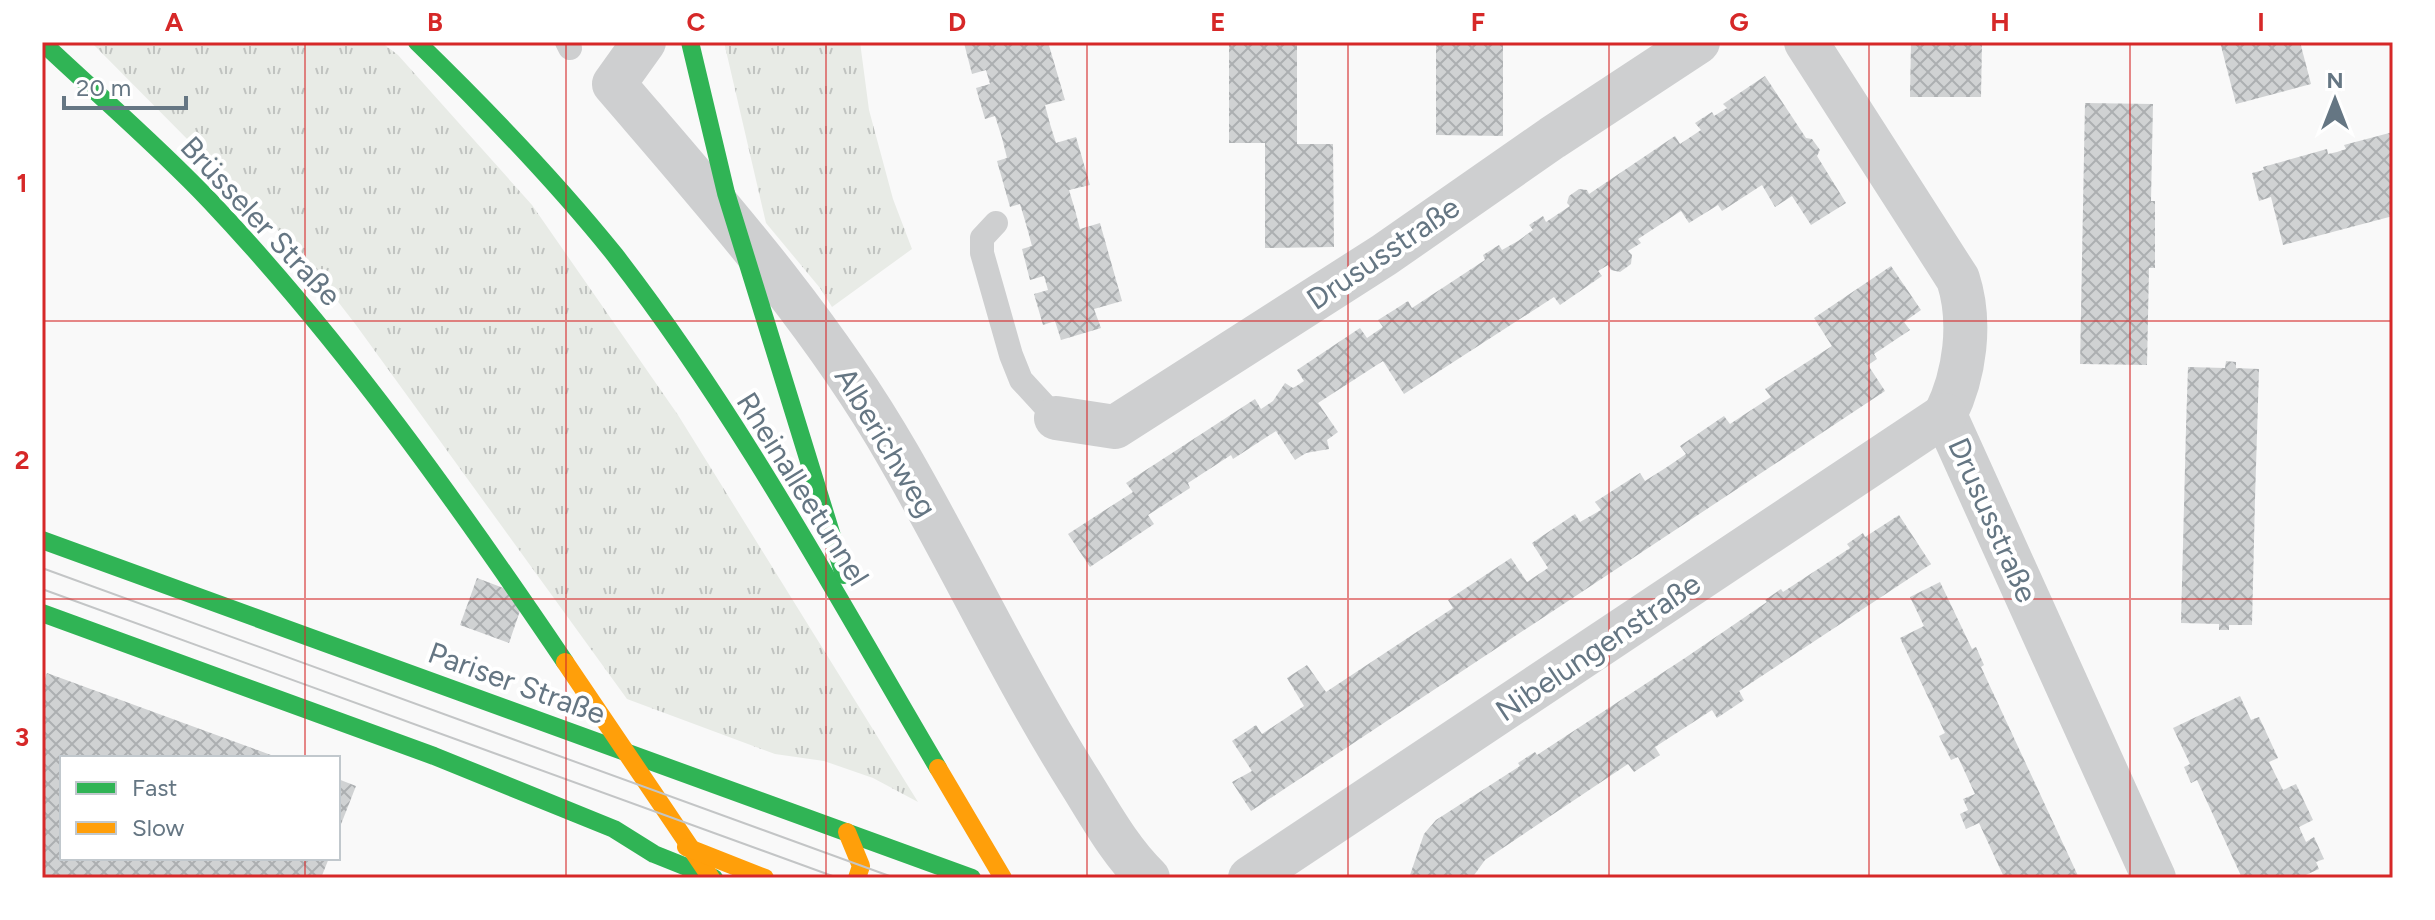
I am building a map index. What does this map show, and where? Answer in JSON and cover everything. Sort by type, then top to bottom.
[{"type":"main road","name":"Brüsseler Straße","points":[[42,42],[209,200],[332,341],[469,520],[712,878]]},
{"type":"main road","name":"Rheinalleetunnel","points":[[417,42],[525,150],[615,256],[691,362],[762,470],[1003,878]]},
{"type":"main road","points":[[690,42],[726,193],[863,639]]},
{"type":"main road","name":"Pariser Straße","points":[[42,540],[972,878]]},
{"type":"main road","points":[[42,613],[434,756],[614,829],[654,854],[712,878]]},
{"type":"main road","points":[[614,829],[662,837],[765,878]]},
{"type":"main road","points":[[847,832],[861,866],[857,878]]},
{"type":"street","name":"Alberichweg","points":[[644,42],[614,84],[763,258],[846,374],[897,453],[1050,734],[1112,833],[1145,876]]},
{"type":"street","name":"Drususstraße","points":[[1056,418],[1115,427],[1384,255],[1552,138],[1698,42]]},
{"type":"street","name":"Drususstraße","points":[[1806,42],[1958,279],[1964,298],[1963,362],[1958,390],[1945,415],[2154,878]]},
{"type":"street","name":"Nibelungenstraße","points":[[1250,878],[1945,415]]},
{"type":"lane","points":[[996,223],[982,238],[982,253],[1011,355],[1021,380],[1056,418]]},
{"type":"green space","points":[[91,42],[381,42],[398,55],[532,205],[678,415],[918,802],[873,778],[824,761],[775,754],[627,699],[302,255]]},
{"type":"green space","points":[[724,42],[860,42],[869,110],[893,199],[912,249],[832,307],[766,223]]},
{"type":"building","points":[[1048,42],[1065,100],[1045,105],[1050,124],[1056,143],[1076,137],[1090,185],[1069,190],[1080,229],[1100,223],[1122,301],[1094,309],[1101,328],[1061,340],[1055,321],[1043,325],[1034,294],[1048,290],[1044,276],[1030,280],[1022,249],[1032,246],[1026,224],[1020,204],[1010,207],[997,161],[1007,158],[1002,138],[995,116],[985,119],[976,88],[990,84],[986,70],[972,74],[964,43]]},
{"type":"building","points":[[1229,42],[1297,42],[1297,144],[1333,144],[1334,247],[1265,248],[1265,143],[1229,143]]},
{"type":"building","points":[[1436,42],[1503,42],[1503,136],[1436,135]]},
{"type":"building","points":[[1911,42],[1982,42],[1981,97],[1910,97]]},
{"type":"building","points":[[2220,42],[2300,42],[2311,84],[2236,104]]},
{"type":"building","points":[[1765,76],[1806,138],[1812,139],[1820,150],[1817,156],[1846,203],[1811,225],[1792,196],[1775,207],[1762,185],[1722,211],[1718,205],[1689,223],[1681,211],[1638,239],[1641,243],[1628,251],[1632,255],[1631,264],[1620,272],[1611,270],[1608,265],[1598,271],[1602,276],[1560,305],[1554,297],[1404,394],[1383,361],[1318,403],[1338,432],[1327,440],[1329,449],[1306,453],[1295,460],[1276,431],[1188,483],[1190,488],[1148,515],[1154,524],[1090,567],[1068,534],[1133,492],[1126,483],[1255,399],[1261,409],[1273,401],[1285,383],[1293,388],[1298,385],[1304,381],[1297,370],[1360,328],[1367,338],[1383,327],[1378,320],[1408,301],[1412,308],[1485,260],[1483,255],[1499,245],[1502,250],[1518,241],[1533,230],[1529,225],[1543,216],[1546,222],[1570,206],[1567,203],[1569,196],[1579,189],[1587,190],[1589,194],[1675,136],[1680,144],[1701,130],[1695,123],[1712,112],[1714,116],[1727,108],[1723,104]]},
{"type":"building","points":[[2085,103],[2153,104],[2151,201],[2155,201],[2155,268],[2149,268],[2147,365],[2080,364]]},
{"type":"building","points":[[2393,132],[2393,216],[2283,245],[2271,197],[2259,201],[2252,173],[2327,149],[2328,154],[2337,152],[2346,149],[2344,145]]},
{"type":"building","points":[[1891,266],[1921,310],[1904,322],[1910,330],[1874,354],[1877,359],[1868,365],[1885,391],[1251,811],[1232,782],[1252,771],[1232,741],[1256,725],[1262,734],[1304,706],[1287,678],[1307,665],[1326,692],[1453,608],[1448,600],[1511,558],[1527,582],[1548,568],[1532,543],[1575,514],[1580,522],[1601,510],[1595,502],[1640,473],[1645,481],[1667,467],[1686,454],[1680,446],[1724,416],[1730,424],[1771,397],[1765,389],[1832,346],[1814,318]]},
{"type":"building","points":[[2226,361],[2236,362],[2236,368],[2259,369],[2252,625],[2229,625],[2229,630],[2219,630],[2219,624],[2181,623],[2186,428],[2188,367],[2225,368]]},
{"type":"building","points":[[1899,515],[1931,564],[1739,691],[1744,700],[1717,718],[1712,710],[1655,747],[1660,755],[1634,772],[1628,764],[1485,860],[1472,878],[1409,878],[1424,834],[1436,820],[1520,766],[1518,763],[1535,752],[1537,755],[1685,658],[1781,589],[1783,592],[1850,548],[1847,544],[1863,533],[1865,537]]},
{"type":"building","points":[[477,578],[525,596],[509,643],[460,625]]},
{"type":"building","points":[[1940,582],[1972,649],[1976,647],[1984,665],[1981,667],[2079,878],[1998,878],[2003,875],[1979,823],[1966,829],[1960,814],[1968,810],[1963,799],[1975,794],[1958,757],[1951,760],[1939,736],[1945,733],[1900,638],[1924,626],[1910,597]]},
{"type":"building","points":[[47,673],[274,756],[60,756],[60,860],[328,860],[321,878],[42,878],[42,687]]},
{"type":"building","points":[[2240,696],[2251,720],[2259,717],[2278,758],[2269,762],[2283,790],[2296,784],[2313,820],[2299,827],[2306,842],[2314,837],[2324,859],[2316,862],[2319,869],[2299,878],[2242,878],[2197,780],[2191,783],[2184,767],[2190,764],[2173,728]]},
{"type":"building","points":[[340,780],[356,786],[340,827]]},
{"type":"tram line","points":[[42,568],[895,878]]},
{"type":"tram line","points":[[42,589],[838,878]]},
{"type":"traffic: fast","points":[[42,42],[190,180],[306,310],[440,483],[565,662]]},
{"type":"traffic: fast","points":[[417,42],[568,199],[660,316],[785,507],[938,768]]},
{"type":"traffic: fast","points":[[690,42],[726,193],[844,575]]},
{"type":"traffic: fast","points":[[42,540],[972,878]]},
{"type":"traffic: fast","points":[[42,613],[434,756],[614,829],[654,854],[714,878]]},
{"type":"traffic: slow","points":[[565,662],[711,878]]},
{"type":"traffic: slow","points":[[938,768],[1003,878]]},
{"type":"traffic: slow","points":[[847,832],[861,866],[857,878]]},
{"type":"traffic: slow","points":[[686,847],[765,878]]}]
